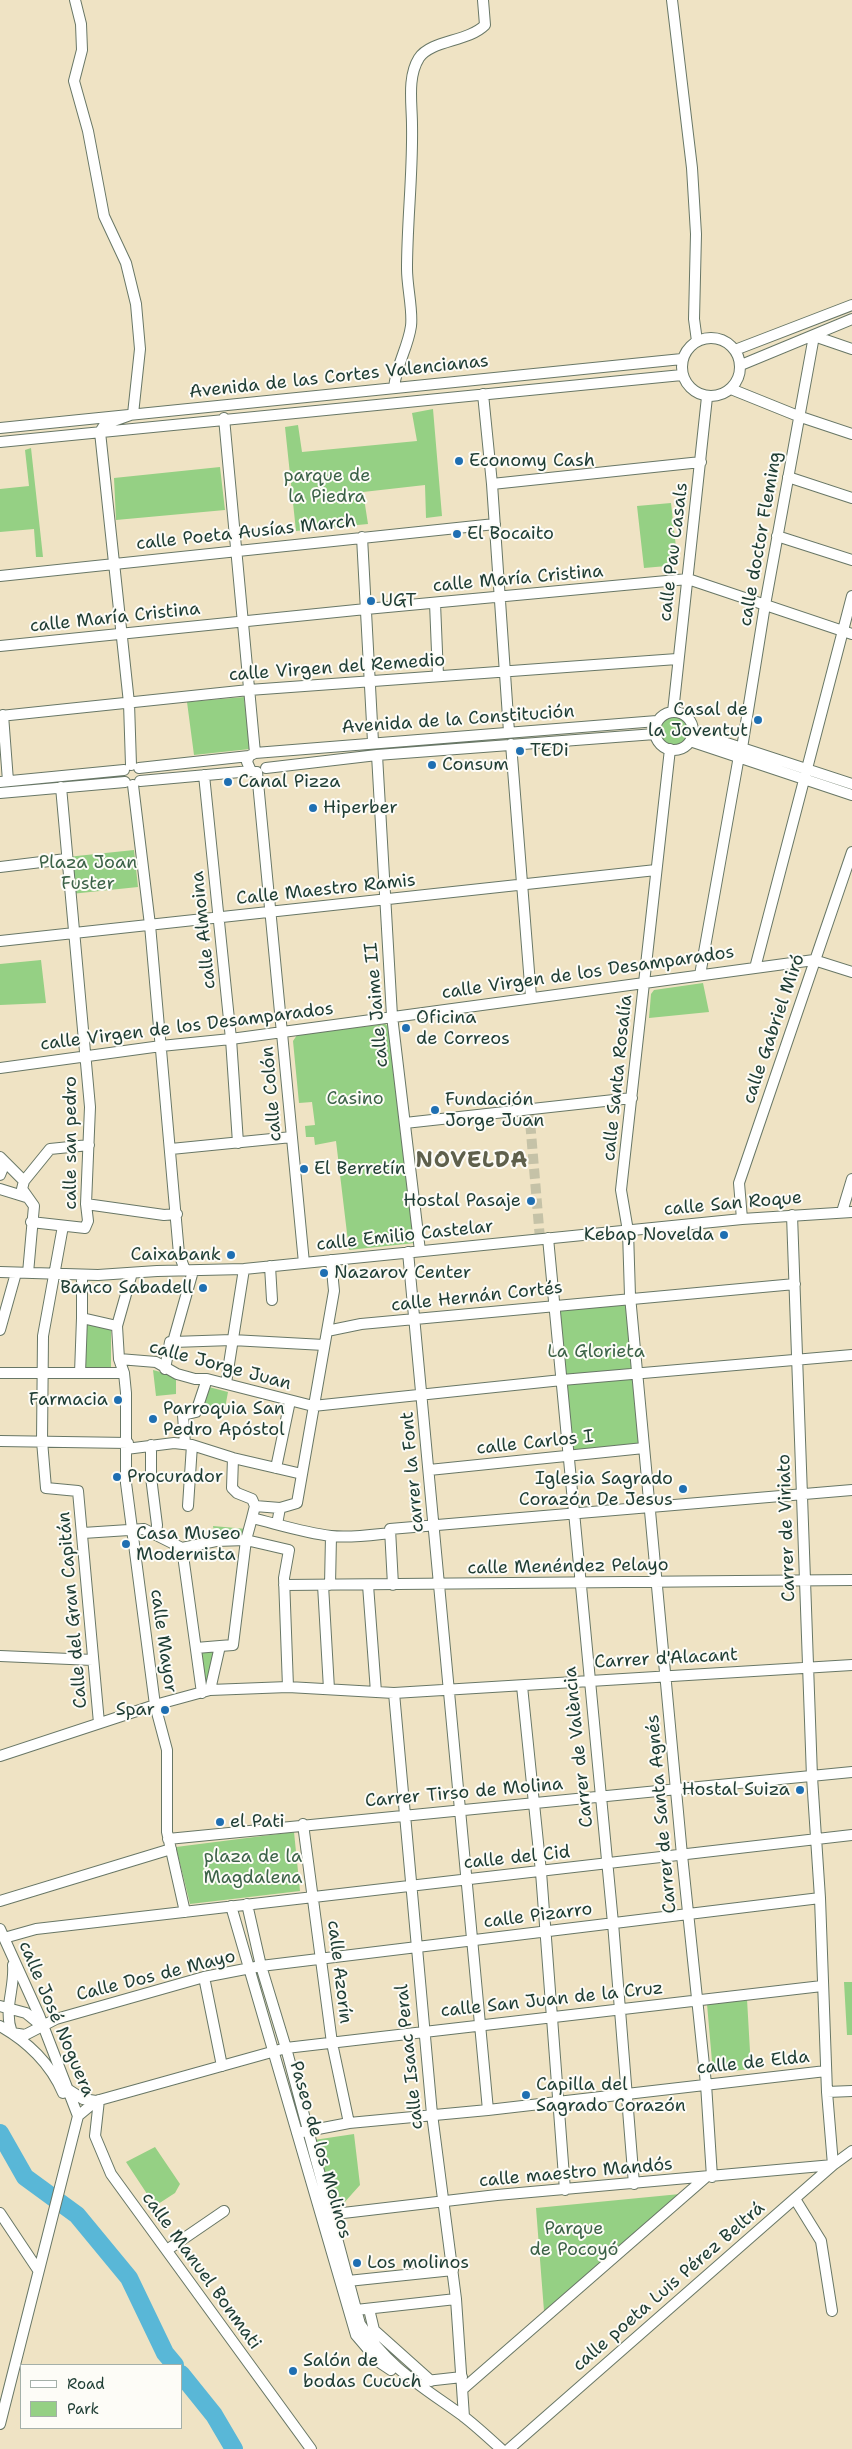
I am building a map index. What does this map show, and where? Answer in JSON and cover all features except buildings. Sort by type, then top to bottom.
[{"type":"street","points":[[75,0],[81,24],[82,50],[74,81],[88,131],[104,216],[126,262],[136,304],[140,350],[133,414],[105,424],[100,432],[112,564],[129,703],[131,768]]},
{"type":"street","points":[[394,388],[396,370],[412,325],[407,268],[412,126],[410,96],[413,77],[418,60],[425,50],[454,41],[481,29],[485,25],[483,0]]},
{"type":"street","points":[[672,0],[692,168],[696,234],[694,319],[697,341]]},
{"type":"street","points":[[735,350],[852,305]]},
{"type":"street","points":[[741,365],[852,319]]},
{"type":"street","points":[[814,336],[852,349]]},
{"type":"street","name":"calle doctor Fleming","points":[[700,975],[741,752],[798,416],[814,336]]},
{"type":"street","points":[[705,338],[722,340],[735,350],[741,365],[737,382],[731,389],[724,394],[707,396],[692,390],[682,375],[682,360],[685,352],[697,341],[705,338]]},
{"type":"street","name":"Avenida de las Cortes Valencianas","points":[[0,428],[682,360]]},
{"type":"street","name":"Avenida de las Cortes Valencianas","points":[[0,442],[224,418],[682,375]]},
{"type":"street","points":[[731,389],[798,416],[852,434]]},
{"type":"street","points":[[482,394],[492,484],[498,598],[506,671],[509,732]]},
{"type":"street","name":"calle Pau Casals","points":[[673,712],[707,396]]},
{"type":"street","points":[[224,418],[255,754]]},
{"type":"street","points":[[492,484],[701,462]]},
{"type":"street","points":[[788,477],[852,498]]},
{"type":"street","name":"calle Poeta Ausías March","points":[[0,576],[494,524]]},
{"type":"street","points":[[777,536],[852,560]]},
{"type":"street","points":[[362,538],[373,742]]},
{"type":"street","name":"calle María Cristina","points":[[0,646],[688,579],[848,632]]},
{"type":"street","points":[[755,968],[806,774],[848,632],[852,596]]},
{"type":"street","points":[[435,603],[438,676]]},
{"type":"street","name":"calle Virgen del Remedio","points":[[2,716],[249,690],[678,659]]},
{"type":"street","points":[[673,712],[683,714],[692,723],[691,737],[681,748],[670,750],[660,744],[655,734],[657,721],[665,713],[673,712]]},
{"type":"street","points":[[2,716],[4,782]]},
{"type":"street","name":"Avenida de la Constitución","points":[[4,782],[373,742],[657,721]]},
{"type":"street","name":"Avenida de la Constitución","points":[[0,793],[133,783],[377,755],[655,734]]},
{"type":"street","points":[[691,737],[806,774],[852,794]]},
{"type":"street","points":[[511,744],[531,997]]},
{"type":"street","name":"calle Santa Rosalía","points":[[630,1299],[628,1231],[622,1190],[670,750]]},
{"type":"street","points":[[255,754],[266,758],[258,770],[247,762],[255,754]]},
{"type":"street","name":"calle Jaime II","points":[[377,755],[392,1016],[420,1251]]},
{"type":"street","points":[[131,768],[142,775],[133,783]]},
{"type":"street","points":[[131,768],[122,776],[133,783]]},
{"type":"street","name":"calle Colón","points":[[258,770],[304,1263]]},
{"type":"street","points":[[806,774],[852,784]]},
{"type":"street","name":"calle Almoina","points":[[204,775],[220,918],[238,1143]]},
{"type":"street","points":[[133,783],[150,925],[177,1214],[179,1254],[189,1271],[173,1342],[170,1342],[165,1369]]},
{"type":"street","name":"calle san pedro","points":[[61,787],[66,859],[90,1107],[86,1204],[88,1221],[85,1228],[63,1226]]},
{"type":"street","name":"calle Gabriel Miró","points":[[742,1219],[739,1183],[852,852]]},
{"type":"street","points":[[0,867],[66,859]]},
{"type":"street","name":"Calle Maestro Ramis","points":[[0,940],[656,870]]},
{"type":"street","name":"calle Virgen de los Desamparados","points":[[0,1068],[161,1046],[231,1039],[814,960],[852,972]]},
{"type":"street","points":[[405,1123],[632,1098]]},
{"type":"street","points":[[171,1149],[292,1137]]},
{"type":"street","points":[[28,1273],[31,1222],[34,1206],[26,1197],[22,1188],[24,1181],[50,1149],[89,1145]]},
{"type":"street","points":[[3,1160],[24,1181]]},
{"type":"street","points":[[0,1175],[3,1160]]},
{"type":"street","points":[[847,1212],[852,1179]]},
{"type":"street","points":[[0,1189],[26,1197]]},
{"type":"street","points":[[86,1204],[164,1215],[177,1214]]},
{"type":"street","name":"calle San Roque","points":[[628,1231],[742,1219],[847,1212]]},
{"type":"street","name":"Carrer de Viriato","points":[[792,1215],[812,1777],[820,1898],[827,2092],[833,2165]]},
{"type":"street","points":[[31,1222],[63,1226]]},
{"type":"street","name":"Calle del Gran Capitán","points":[[63,1226],[56,1274],[43,1336],[42,1441],[46,1488],[78,1491],[99,1723]]},
{"type":"street","name":"calle Emilio Castelar","points":[[0,1272],[82,1275],[157,1270],[244,1269],[628,1231]]},
{"type":"street","name":"Carrer de València","points":[[548,1238],[613,1923],[634,2184]]},
{"type":"street","name":"carrer la Font","points":[[408,1252],[488,2110]]},
{"type":"street","points":[[157,1270],[170,1265],[179,1254]]},
{"type":"street","points":[[255,1506],[280,1508],[297,1502],[334,1290],[331,1260]]},
{"type":"street","points":[[270,1266],[272,1300]]},
{"type":"street","points":[[226,1383],[244,1269]]},
{"type":"street","points":[[0,1330],[16,1273]]},
{"type":"street","points":[[82,1318],[117,1326],[132,1273]]},
{"type":"street","points":[[80,1373],[82,1275]]},
{"type":"street","name":"calle Hernán Cortés","points":[[327,1331],[361,1324],[415,1321],[794,1284]]},
{"type":"street","points":[[630,1299],[644,1448]]},
{"type":"street","name":"calle Mayor","points":[[117,1326],[120,1359],[124,1373],[126,1482],[155,1705],[166,1750],[169,1844],[185,1912]]},
{"type":"street","points":[[173,1342],[232,1340],[324,1345]]},
{"type":"street","name":"calle Jorge Juan","points":[[120,1359],[156,1362],[165,1369],[195,1379],[207,1379],[226,1383],[290,1402],[313,1406],[562,1380],[852,1355]]},
{"type":"street","points":[[0,1373],[124,1373]]},
{"type":"street","points":[[188,1506],[189,1444],[183,1415],[196,1412],[207,1379]]},
{"type":"street","points":[[276,1468],[290,1402]]},
{"type":"street","points":[[0,1441],[42,1441],[126,1446],[189,1444],[233,1458],[302,1474]]},
{"type":"street","points":[[151,1445],[151,1477],[157,1525],[156,1534]]},
{"type":"street","name":"calle Carlos I","points":[[429,1470],[644,1448]]},
{"type":"street","name":"Carrer de Santa Agnés","points":[[644,1448],[696,2000],[706,2084],[709,2178]]},
{"type":"street","points":[[196,1648],[233,1645],[246,1540],[255,1506],[252,1499],[237,1493],[232,1488],[233,1458]]},
{"type":"street","points":[[252,1518],[331,1536],[574,1513],[852,1490]]},
{"type":"street","points":[[277,1524],[280,1508]]},
{"type":"street","points":[[83,1533],[144,1529],[182,1548],[216,1541],[246,1540],[289,1550],[284,1585],[288,1687]]},
{"type":"street","points":[[390,1531],[393,1585]]},
{"type":"street","points":[[329,1689],[326,1585],[331,1536]]},
{"type":"street","points":[[182,1548],[196,1648],[206,1691]]},
{"type":"street","name":"calle Menéndez Pelayo","points":[[284,1585],[852,1580]]},
{"type":"street","points":[[368,1585],[376,1692]]},
{"type":"street","points":[[206,1691],[220,1646]]},
{"type":"street","points":[[0,1656],[93,1660]]},
{"type":"street","name":"Carrer d'Alacant","points":[[0,1756],[155,1705],[206,1691],[288,1687],[394,1693],[852,1665]]},
{"type":"street","points":[[522,1686],[541,1872],[560,2101],[565,2190]]},
{"type":"street","name":"calle Isaac Peral","points":[[394,1693],[432,2114],[456,2299],[464,2388],[464,2417]]},
{"type":"street","name":"Carrer Tirso de Molina","points":[[0,1901],[169,1844],[303,1824],[852,1772]]},
{"type":"street","name":"calle Azorín","points":[[303,1824],[332,2043],[349,2123]]},
{"type":"street","name":"calle del Cid","points":[[2,1934],[313,1896],[541,1872],[852,1835]]},
{"type":"street","name":"calle Pizarro","points":[[261,1966],[820,1898]]},
{"type":"street","name":"Paseo de los Molinos","points":[[247,1904],[261,1966],[286,2048],[308,2131],[326,2215],[356,2334],[379,2362],[412,2380]]},
{"type":"street","name":"Paseo de los Molinos","points":[[231,1906],[297,2133],[348,2281],[360,2324],[376,2349],[412,2380],[464,2417],[501,2449]]},
{"type":"street","name":"calle José Noguera","points":[[0,2424],[78,2116],[69,2090],[2,1934]]},
{"type":"street","points":[[12,1957],[14,1980],[4,2006],[12,2032]]},
{"type":"street","name":"Calle Dos de Mayo","points":[[12,2032],[25,2035],[56,2018],[204,1977],[261,1966]]},
{"type":"street","points":[[204,1977],[222,2066]]},
{"type":"street","name":"calle San Juan de la Cruz","points":[[97,2101],[286,2048],[822,1986]]},
{"type":"street","points":[[4,2006],[26,2013],[42,2026]]},
{"type":"street","points":[[0,2026],[12,2032],[41,2058],[60,2084],[75,2126]]},
{"type":"street","name":"calle de Elda","points":[[297,2133],[349,2123],[488,2110],[826,2071]]},
{"type":"street","points":[[69,2090],[82,2099],[97,2101]]},
{"type":"street","points":[[827,2092],[852,2092]]},
{"type":"street","points":[[78,2116],[97,2101]]},
{"type":"street","name":"calle Manuel Bonmati","points":[[97,2101],[95,2136],[98,2147],[111,2174],[311,2449]]},
{"type":"street","name":"calle poeta Luis Pérez Beltrá","points":[[509,2449],[833,2165],[852,2151]]},
{"type":"street","name":"calle maestro Mandós","points":[[326,2215],[444,2201],[709,2178],[833,2165]]},
{"type":"street","points":[[464,2388],[709,2178]]},
{"type":"street","points":[[795,2199],[821,2241],[832,2312]]},
{"type":"street","points":[[166,2250],[224,2211]]},
{"type":"street","points":[[0,2213],[38,2270]]},
{"type":"street","points":[[348,2281],[453,2270]]},
{"type":"street","points":[[356,2310],[456,2299]]},
{"type":"street","points":[[369,2309],[374,2330],[431,2381]]},
{"type":"street","points":[[412,2380],[431,2381],[462,2377]]},
{"type":"green space","name":"parque de la Piedra","points":[[433,409],[442,516],[426,518],[425,485],[363,492],[368,524],[296,531],[285,427],[298,425],[302,452],[417,441],[412,413]]},
{"type":"green space","points":[[31,448],[43,557],[36,557],[34,529],[0,532],[0,489],[29,486],[25,450]]},
{"type":"green space","points":[[220,467],[225,510],[116,520],[114,478]]},
{"type":"green space","points":[[671,503],[678,565],[644,568],[637,506]]},
{"type":"green space","points":[[244,697],[250,749],[194,755],[187,702]]},
{"type":"green space","points":[[674,715],[680,716],[685,720],[689,725],[689,737],[685,742],[680,746],[674,747],[668,746],[663,742],[659,737],[658,731],[659,725],[663,720],[668,716]]},
{"type":"green space","name":"Plaza Joan Fuster","points":[[134,850],[138,887],[71,894],[67,857]]},
{"type":"green space","points":[[41,960],[46,1003],[0,1005],[0,964]]},
{"type":"green space","points":[[703,983],[709,1012],[649,1018],[651,994],[654,990]]},
{"type":"green space","name":"Casino","points":[[385,1024],[390,1028],[415,1243],[349,1250],[336,1141],[315,1145],[314,1137],[306,1137],[305,1126],[315,1125],[312,1102],[299,1103],[293,1041],[297,1035]]},
{"type":"green space","name":"La Glorieta","points":[[626,1303],[639,1446],[572,1453],[559,1311]]},
{"type":"green space","points":[[87,1323],[111,1330],[111,1371],[85,1370]]},
{"type":"green space","points":[[153,1370],[176,1376],[176,1394],[156,1396]]},
{"type":"green space","points":[[205,1386],[228,1392],[225,1408],[198,1411]]},
{"type":"green space","points":[[213,1526],[247,1529],[244,1538],[215,1538]]},
{"type":"green space","points":[[218,1649],[210,1686],[203,1686],[198,1651]]},
{"type":"green space","name":"plaza de la Magdalena","points":[[294,1832],[300,1891],[190,1904],[176,1847]]},
{"type":"green space","points":[[844,1982],[852,1982],[852,2035],[847,2035]]},
{"type":"green space","points":[[747,1999],[751,2069],[713,2073],[707,2004]]},
{"type":"green space","points":[[354,2134],[360,2185],[343,2204],[330,2206],[314,2140]]},
{"type":"green space","points":[[155,2147],[180,2184],[175,2193],[155,2206],[126,2162]]},
{"type":"green space","name":"Parque de Pocoyó","points":[[680,2194],[544,2311],[536,2208]]},
{"type":"waterway","points":[[0,2133],[25,2177],[77,2215],[129,2278],[165,2353],[174,2364]]},
{"type":"waterway","points":[[182,2375],[214,2415],[234,2449]]},
{"type":"tunnel","points":[[529,1109],[540,1239]]},
{"type":"place","name":"Economy Cash","points":[[459,461]]},
{"type":"place","name":"El Bocaito","points":[[457,534]]},
{"type":"place","name":"UGT","points":[[371,601]]},
{"type":"place","name":"Casal de la Joventut","points":[[758,720]]},
{"type":"place","name":"TEDi","points":[[520,751]]},
{"type":"place","name":"Consum","points":[[432,765]]},
{"type":"place","name":"Canal Pizza","points":[[228,782]]},
{"type":"place","name":"Hiperber","points":[[313,808]]},
{"type":"place","name":"Oficina de Correos","points":[[406,1028]]},
{"type":"place","name":"Fundación Jorge Juan","points":[[435,1110]]},
{"type":"place","name":"El Berretín","points":[[304,1169]]},
{"type":"place","name":"Hostal Pasaje","points":[[531,1201]]},
{"type":"place","name":"Kebap Novelda","points":[[724,1235]]},
{"type":"place","name":"Caixabank","points":[[231,1255]]},
{"type":"place","name":"Nazarov Center","points":[[324,1273]]},
{"type":"place","name":"Banco Sabadell","points":[[203,1288]]},
{"type":"place","name":"Farmacia","points":[[118,1400]]},
{"type":"place","name":"Parroquia San Pedro Apóstol","points":[[153,1419]]},
{"type":"place","name":"Procurador","points":[[117,1477]]},
{"type":"place","name":"Iglesia Sagrado Corazón De Jesus","points":[[683,1489]]},
{"type":"place","name":"Casa Museo Modernista","points":[[126,1544]]},
{"type":"place","name":"Spar","points":[[165,1710]]},
{"type":"place","name":"Hostal Suiza","points":[[800,1790]]},
{"type":"place","name":"el Pati","points":[[220,1822]]},
{"type":"place","name":"Capilla del Sagrado Corazón","points":[[526,2095]]},
{"type":"place","name":"Los molinos","points":[[357,2263]]},
{"type":"place","name":"Salón de bodas Cucuch","points":[[293,2371]]},
{"type":"district","name":"NOVELDA","points":[[472,1161]]}]
